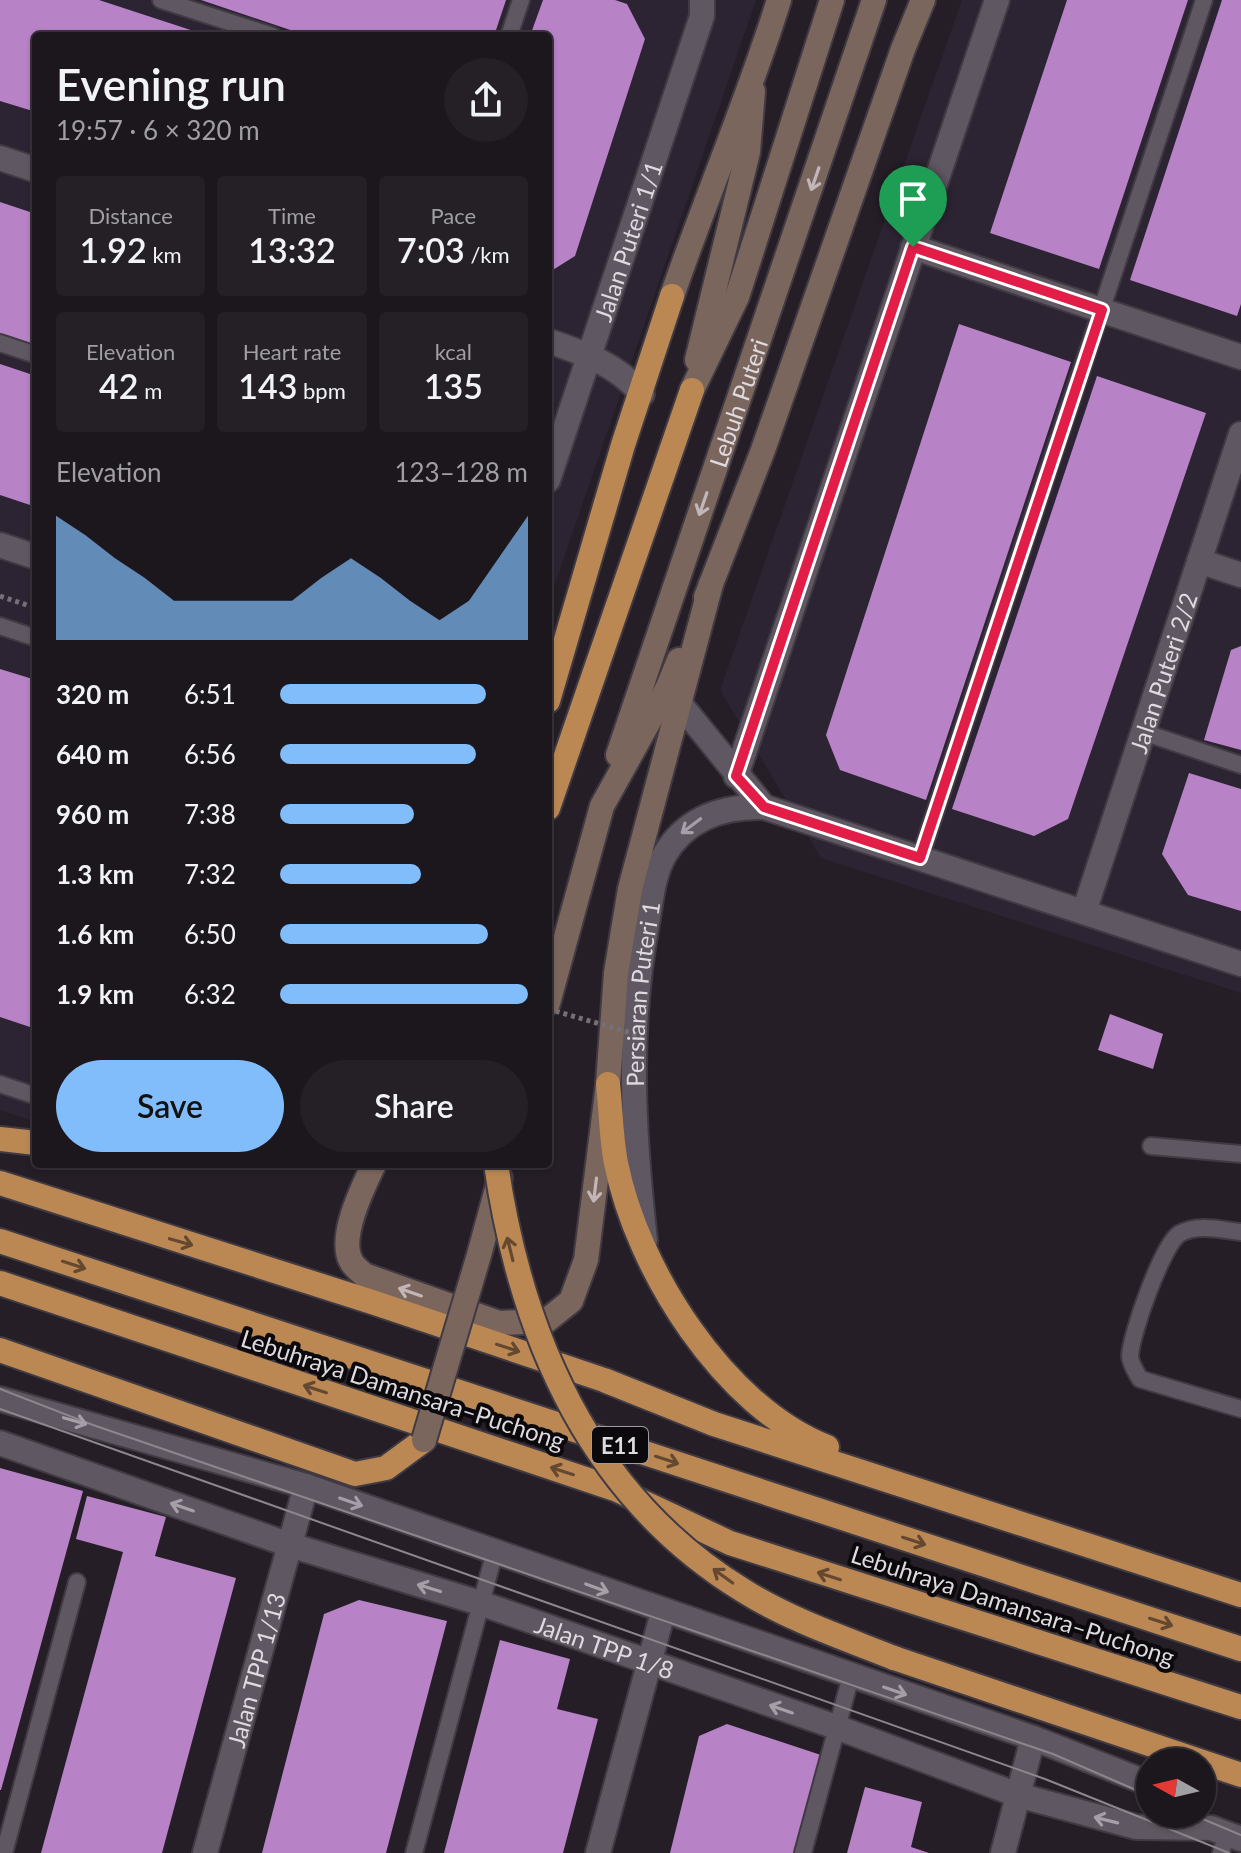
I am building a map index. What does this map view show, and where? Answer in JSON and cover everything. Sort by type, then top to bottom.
[{"type":"highway","points":[[552,687],[623,445],[672,296]]},
{"type":"highway","points":[[552,796],[692,390]]},
{"type":"highway","points":[[608,1084],[616,1163],[630,1213],[646,1252],[707,1354],[739,1387],[801,1437],[832,1449],[864,1474]]},
{"type":"highway","points":[[0,1139],[32,1143]]},
{"type":"highway","points":[[497,1168],[505,1227],[520,1286],[547,1363],[574,1416],[649,1516],[744,1592],[866,1647],[1241,1775]]},
{"type":"highway","points":[[0,1183],[604,1380],[714,1424],[864,1474],[1241,1595]]},
{"type":"highway","name":"Lebuhraya Damansara–Puchong","points":[[0,1241],[1241,1649]]},
{"type":"highway","name":"Lebuhraya Damansara–Puchong","points":[[0,1283],[615,1489],[730,1543],[1241,1707]]},
{"type":"highway","points":[[0,1350],[355,1474],[386,1468],[424,1440]]},
{"type":"main road","points":[[672,296],[735,118],[753,85],[779,0]]},
{"type":"main road","name":"Lebuh Puteri","points":[[692,390],[737,297],[832,0]]},
{"type":"main road","name":"Lebuh Puteri","points":[[602,806],[651,650],[874,0]]},
{"type":"main road","points":[[552,988],[602,806],[668,687],[711,584],[763,450],[903,49],[923,0]]},
{"type":"main road","points":[[692,390],[700,340],[748,152],[753,85]]},
{"type":"main road","points":[[372,1168],[357,1201],[347,1241],[350,1261],[364,1275],[499,1323],[546,1321],[571,1301],[586,1260],[608,1084],[616,973],[630,889],[711,584]]},
{"type":"main road","points":[[424,1440],[503,1168]]},
{"type":"street","name":"Jalan Puteri 1/1","points":[[552,468],[702,16],[702,0]]},
{"type":"street","points":[[736,776],[997,0]]},
{"type":"street","points":[[0,158],[32,169]]},
{"type":"street","points":[[913,247],[1241,357]]},
{"type":"street","points":[[552,342],[590,355],[628,378],[642,394]]},
{"type":"street","name":"Jalan Puteri 2/2","points":[[1084,912],[1241,434]]},
{"type":"street","points":[[0,545],[32,556]]},
{"type":"street","points":[[1199,561],[1241,575]]},
{"type":"street","name":"Persiaran Puteri 1","points":[[680,704],[764,807]]},
{"type":"street","name":"Persiaran Puteri 1","points":[[646,1252],[633,1130],[631,1058],[637,975],[656,876],[665,854],[682,833],[722,808],[764,807],[1241,964]]},
{"type":"street","points":[[0,1399],[306,1486],[1033,1738],[1136,1778]]},
{"type":"street","name":"Jalan TPP 1/8","points":[[0,1443],[290,1545],[480,1603],[836,1727],[1018,1795],[1136,1827],[1218,1834]]},
{"type":"street","name":"Jalan TPP 1/13","points":[[205,1853],[306,1486]]},
{"type":"street","points":[[598,1853],[663,1612]]},
{"type":"street","points":[[1003,1853],[1033,1738]]},
{"type":"lane","points":[[161,0],[261,32]]},
{"type":"lane","points":[[510,32],[521,0]]},
{"type":"lane","points":[[920,858],[1204,0]]},
{"type":"lane","points":[[0,343],[32,354]]},
{"type":"lane","points":[[0,626],[32,637]]},
{"type":"lane","points":[[1143,732],[1241,765]]},
{"type":"lane","points":[[0,1084],[32,1095]]},
{"type":"lane","points":[[1151,1146],[1241,1154]]},
{"type":"lane","points":[[1241,1232],[1197,1227],[1177,1235],[1167,1250],[1136,1328],[1130,1359],[1140,1379],[1241,1409]]},
{"type":"lane","points":[[414,1853],[495,1551]]},
{"type":"lane","points":[[4,1853],[77,1582]]},
{"type":"lane","points":[[803,1853],[851,1676]]},
{"type":"path","points":[[0,596],[32,607]]},
{"type":"path","points":[[552,1010],[642,1036]]},
{"type":"shaded area","points":[[0,0],[756,0],[552,592],[552,32],[32,32],[32,1121],[0,1110]]},
{"type":"shaded area","points":[[962,0],[1241,0],[1241,993],[821,858],[720,690]]},
{"type":"building","points":[[0,0],[99,0],[197,32],[32,32],[32,111],[0,101]]},
{"type":"building","points":[[201,0],[506,0],[495,32],[296,32]]},
{"type":"building","points":[[543,0],[615,0],[627,4],[645,39],[575,256],[552,270],[552,32],[531,32]]},
{"type":"building","points":[[1067,0],[1188,0],[1099,269],[990,233]]},
{"type":"building","points":[[1222,0],[1241,0],[1241,304],[1237,316],[1130,280]]},
{"type":"building","points":[[0,202],[32,213],[32,345],[0,334]]},
{"type":"building","points":[[959,324],[1071,362],[926,800],[840,770],[826,735]]},
{"type":"building","points":[[0,364],[32,375],[32,506],[0,495]]},
{"type":"building","points":[[1097,376],[1206,413],[1068,819],[1034,836],[952,809]]},
{"type":"building","points":[[1241,646],[1241,750],[1204,740],[1231,650]]},
{"type":"building","points":[[0,669],[32,679],[32,1028],[0,1017]]},
{"type":"building","points":[[1189,773],[1241,789],[1241,911],[1188,895],[1162,854]]},
{"type":"building","points":[[1110,1014],[1163,1034],[1153,1069],[1098,1050]]},
{"type":"building","points":[[0,1468],[83,1491],[1,1790],[0,1790]]},
{"type":"building","points":[[87,1496],[166,1517],[155,1556],[236,1578],[162,1853],[41,1853],[123,1552],[76,1539]]},
{"type":"building","points":[[359,1600],[447,1621],[386,1853],[262,1853],[324,1614]]},
{"type":"building","points":[[500,1640],[570,1659],[557,1709],[598,1719],[563,1853],[444,1853]]},
{"type":"building","points":[[727,1724],[824,1756],[798,1853],[670,1853],[699,1736]]},
{"type":"building","points":[[865,1787],[922,1802],[911,1847],[929,1853],[847,1853]]},
{"type":"tram line","points":[[0,1389],[93,1425],[1053,1754],[1136,1790]]},
{"type":"tram line","points":[[0,1409],[1045,1779],[1229,1853]]},
{"type":"tram line","points":[[1216,1824],[1241,1835]]},
{"type":"route","points":[[913,247],[1102,310],[920,858],[764,807],[736,776],[913,247]]}]
